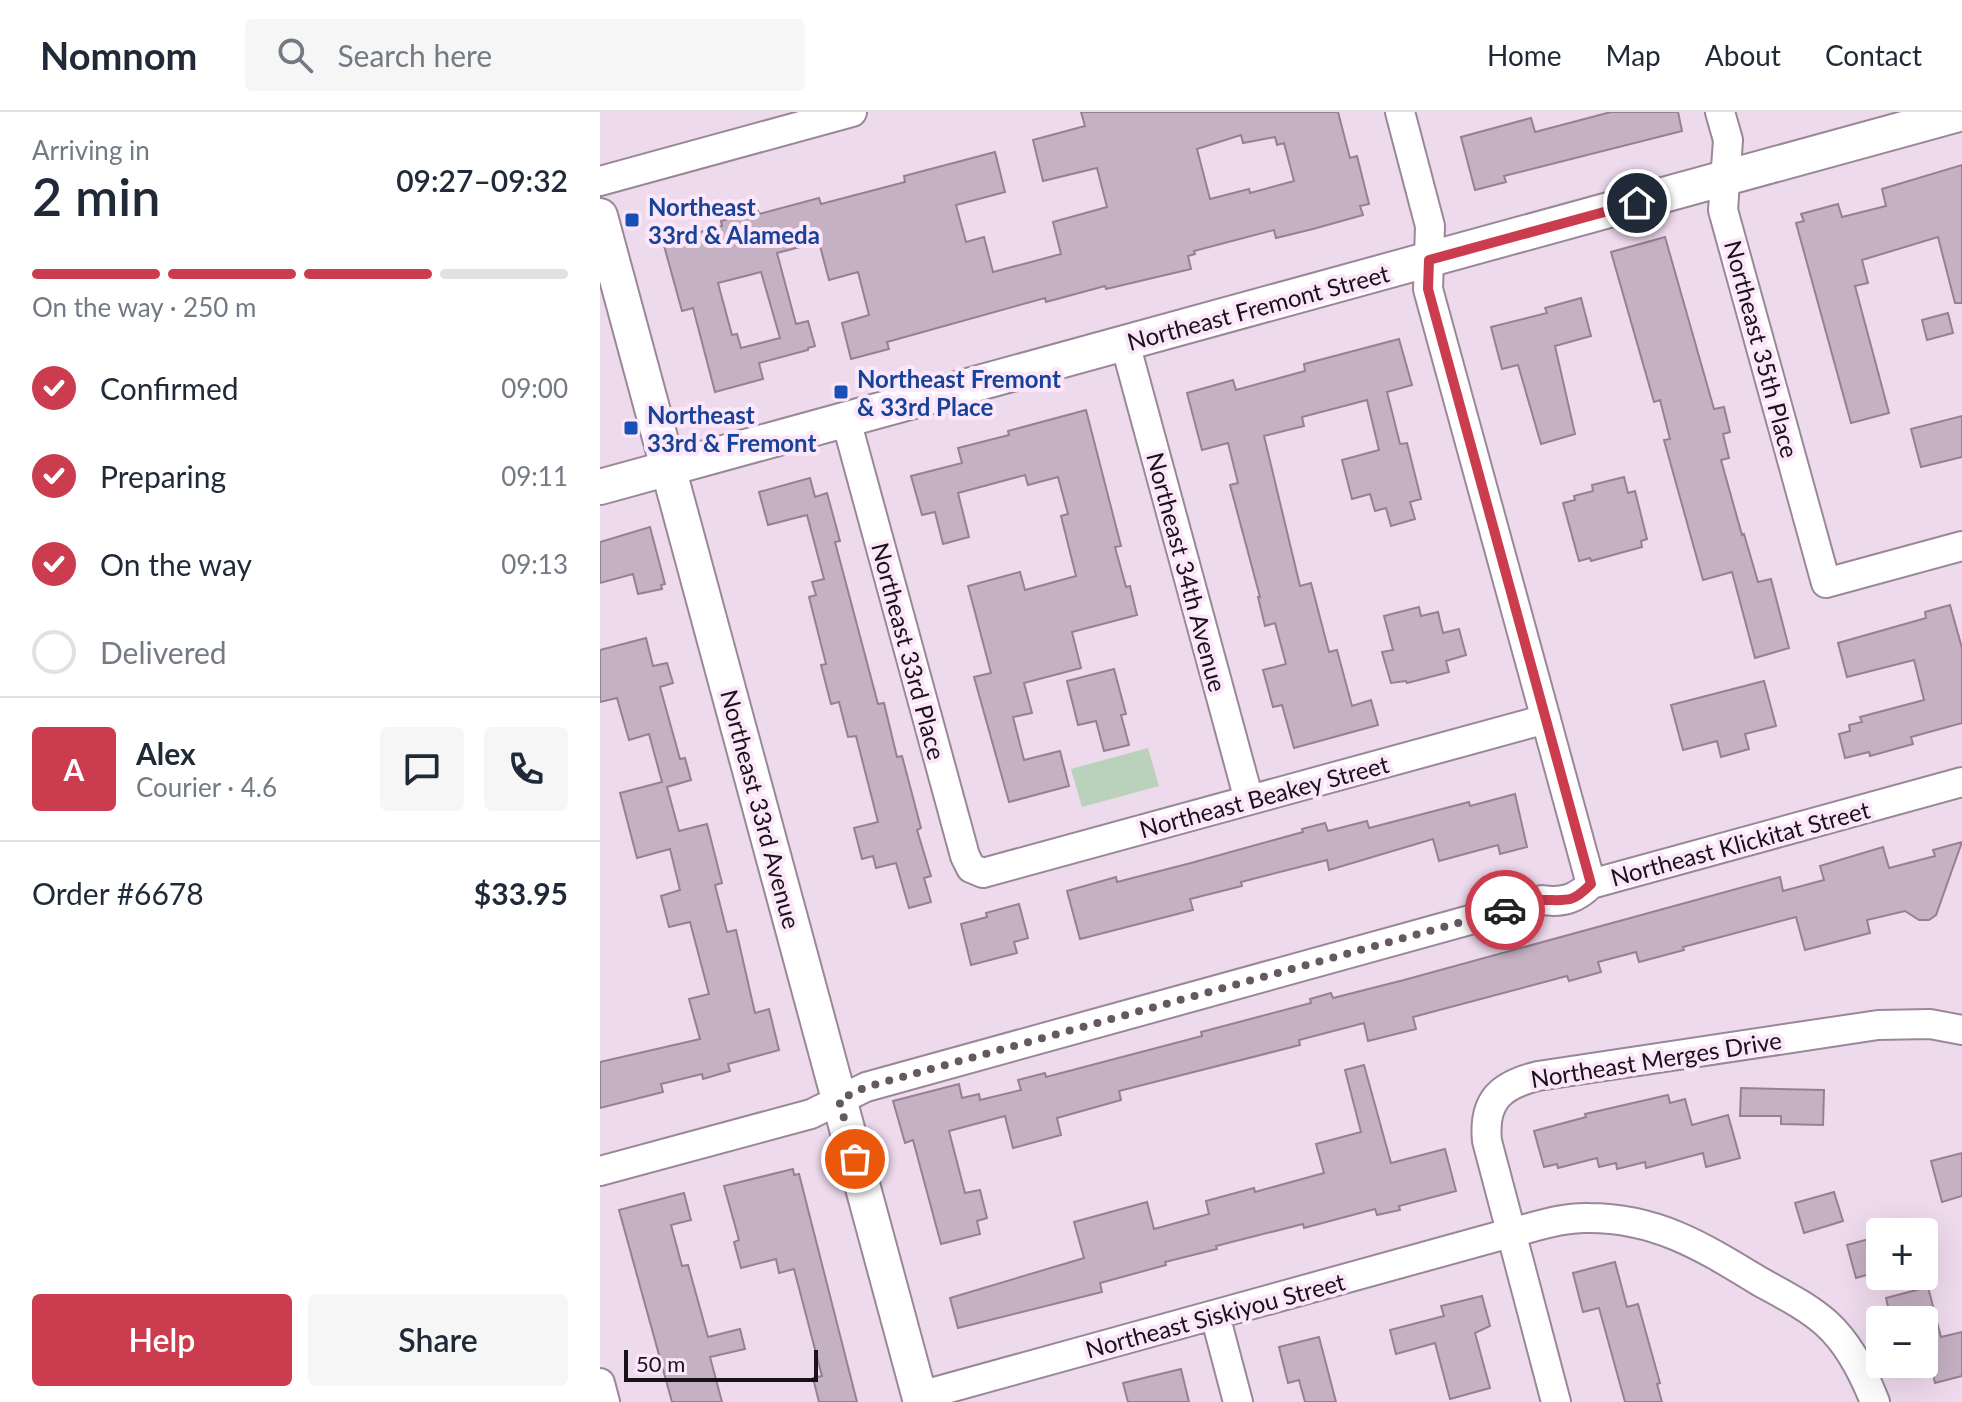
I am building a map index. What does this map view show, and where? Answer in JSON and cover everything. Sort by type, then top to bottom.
[{"type":"main road","name":"Northeast Fremont Street","points":[[600,487],[1962,113]]},
{"type":"main road","name":"Northeast 33rd Avenue","points":[[600,216],[920,1399]]},
{"type":"street","points":[[600,181],[852,112]]},
{"type":"street","points":[[1400,112],[1430,226],[1428,289],[1591,884]]},
{"type":"street","name":"Northeast 35th Place","points":[[1720,112],[1728,140],[1723,210],[1826,583],[1962,546]]},
{"type":"street","name":"Northeast 34th Avenue","points":[[1125,343],[1249,800]]},
{"type":"street","name":"Northeast 33rd Place","points":[[846,420],[965,856],[971,868],[983,873]]},
{"type":"street","name":"Northeast Beakey Street","points":[[983,873],[1546,719]]},
{"type":"street","name":"Northeast Klickitat Street","points":[[600,1171],[811,1114],[866,1087],[1542,900],[1557,902],[1579,896],[1591,884],[1962,782]]},
{"type":"street","name":"Northeast Merges Drive","points":[[1556,1402],[1510,1233],[1486,1130],[1487,1116],[1501,1091],[1517,1081],[1538,1076],[1878,1025],[1930,1024],[1962,1030]]},
{"type":"street","points":[[1510,1233],[1586,1217],[1643,1223],[1674,1233],[1794,1301],[1828,1325],[1854,1359],[1875,1402]]},
{"type":"street","name":"Northeast Siskiyou Street","points":[[920,1399],[1510,1233]]},
{"type":"street","points":[[1215,1315],[1238,1402]]},
{"type":"street","points":[[600,1383],[605,1402]]},
{"type":"green space","points":[[1148,748],[1159,786],[1082,807],[1071,769]]},
{"type":"building","points":[[1081,112],[1338,112],[1350,158],[1357,156],[1369,204],[1360,206],[1363,215],[1313,229],[1276,238],[1274,230],[1194,251],[1195,254],[1188,256],[1191,269],[1106,289],[1105,286],[1046,302],[1045,298],[887,342],[889,349],[851,359],[842,323],[869,315],[858,272],[829,280],[819,242],[777,253],[796,324],[808,321],[815,346],[759,363],[763,379],[715,392],[693,308],[682,311],[663,242],[722,226],[721,221],[758,211],[759,214],[819,198],[821,204],[905,182],[904,176],[995,152],[1005,192],[956,205],[966,242],[984,237],[993,272],[1061,254],[1053,222],[1107,207],[1097,168],[1043,181],[1033,140],[1085,126]],"holes":[[[1241,135],[1243,143],[1275,137],[1277,145],[1284,143],[1294,181],[1250,193],[1249,189],[1210,199],[1197,149]],[[761,272],[780,338],[741,348],[737,334],[732,335],[718,283]]]},
{"type":"building","points":[[1611,112],[1678,112],[1682,131],[1504,176],[1506,182],[1475,190],[1461,137],[1531,118],[1535,132]]},
{"type":"building","points":[[1962,165],[1962,303],[1955,303],[1938,237],[1862,260],[1868,283],[1855,286],[1889,413],[1851,423],[1796,223],[1804,221],[1801,214],[1838,204],[1842,217],[1886,206],[1882,189]]},
{"type":"building","points":[[1665,237],[1714,409],[1724,407],[1730,432],[1723,434],[1729,458],[1721,460],[1742,535],[1758,582],[1771,579],[1789,648],[1755,658],[1732,572],[1703,580],[1664,440],[1670,439],[1660,400],[1654,402],[1611,252]]},
{"type":"building","points":[[1581,298],[1591,336],[1555,346],[1575,434],[1541,444],[1518,365],[1502,369],[1491,327],[1547,313],[1545,308]]},
{"type":"building","points":[[1948,313],[1953,333],[1927,340],[1922,320]]},
{"type":"building","points":[[1399,339],[1412,385],[1387,392],[1400,444],[1407,443],[1421,499],[1410,502],[1415,519],[1391,526],[1386,508],[1375,511],[1370,494],[1352,499],[1342,460],[1379,450],[1367,400],[1302,417],[1304,426],[1264,436],[1300,586],[1311,583],[1329,652],[1337,650],[1352,706],[1371,700],[1378,725],[1294,748],[1282,705],[1273,707],[1263,670],[1286,664],[1275,623],[1265,626],[1230,485],[1238,483],[1228,443],[1202,450],[1187,393],[1233,380],[1236,390],[1305,371],[1304,364]]},
{"type":"building","points":[[1086,410],[1121,546],[1115,547],[1137,615],[1072,632],[1081,668],[1024,683],[1032,713],[1013,717],[1024,760],[1060,751],[1069,786],[1009,802],[974,677],[991,673],[968,586],[1020,572],[1025,590],[1076,576],[1061,516],[1068,514],[1058,477],[1028,485],[1025,475],[958,493],[969,537],[943,544],[935,512],[922,515],[911,476],[962,463],[958,448]]},
{"type":"building","points":[[1962,416],[1962,457],[1921,467],[1911,429]]},
{"type":"building","points":[[1624,477],[1628,493],[1635,491],[1647,539],[1641,541],[1642,547],[1591,561],[1590,558],[1579,561],[1563,503],[1575,500],[1574,496],[1593,491],[1592,485]]},
{"type":"building","points":[[810,478],[815,497],[827,493],[840,541],[835,542],[878,704],[884,703],[897,757],[902,756],[921,828],[917,830],[931,876],[924,878],[931,902],[909,908],[896,863],[876,868],[873,856],[862,859],[854,828],[878,822],[856,736],[848,737],[839,702],[831,704],[821,665],[826,664],[809,597],[816,595],[812,582],[824,579],[807,515],[768,525],[759,492]]},
{"type":"building","points":[[650,527],[665,584],[661,585],[662,589],[638,594],[633,574],[600,583],[600,542]]},
{"type":"building","points":[[1950,605],[1962,648],[1962,723],[1911,737],[1913,744],[1870,756],[1869,752],[1845,758],[1839,734],[1850,731],[1849,725],[1862,722],[1860,717],[1924,700],[1914,660],[1847,677],[1838,643],[1926,618],[1925,612]]},
{"type":"building","points":[[1419,607],[1421,616],[1438,612],[1443,633],[1459,629],[1466,655],[1446,661],[1449,672],[1407,683],[1391,683],[1382,652],[1393,650],[1384,616]]},
{"type":"building","points":[[646,638],[653,666],[667,663],[673,683],[660,687],[680,759],[685,758],[691,780],[667,787],[679,831],[707,824],[722,883],[715,885],[727,932],[736,930],[755,1013],[769,1009],[779,1050],[728,1064],[730,1071],[703,1079],[702,1074],[661,1084],[663,1092],[600,1108],[600,1062],[700,1039],[689,999],[709,994],[690,922],[669,927],[661,896],[680,890],[670,849],[637,858],[620,793],[662,782],[649,734],[629,740],[617,698],[600,702],[600,650]]},
{"type":"building","points":[[1114,669],[1126,714],[1121,715],[1129,745],[1104,751],[1096,721],[1078,725],[1067,681]]},
{"type":"building","points":[[1764,681],[1776,726],[1745,734],[1749,749],[1721,757],[1717,741],[1683,750],[1671,705]]},
{"type":"building","points":[[1515,794],[1527,847],[1500,854],[1498,845],[1439,861],[1433,839],[1329,870],[1327,860],[1190,899],[1193,910],[1080,939],[1067,891],[1116,877],[1117,882],[1191,863],[1325,823],[1328,831],[1367,821],[1369,828],[1469,802],[1470,806]]},
{"type":"building","points":[[1962,842],[1936,915],[1929,920],[1919,920],[1905,911],[1867,920],[1870,933],[1805,950],[1796,917],[1639,962],[1636,952],[1598,962],[1601,972],[1569,981],[1567,976],[1413,1017],[1416,1029],[1368,1041],[1364,1023],[1299,1040],[1300,1045],[1119,1091],[1121,1100],[1057,1118],[1061,1135],[1013,1148],[1005,1116],[949,1131],[965,1193],[980,1190],[987,1218],[977,1221],[980,1234],[941,1244],[913,1140],[905,1143],[893,1101],[959,1084],[962,1098],[979,1094],[980,1100],[1021,1090],[1018,1080],[1045,1073],[1046,1077],[1202,1036],[1201,1032],[1311,1003],[1310,999],[1331,993],[1333,998],[1404,980],[1780,877],[1783,891],[1824,880],[1820,866],[1883,847],[1889,868],[1935,856],[1933,850]]},
{"type":"building","points":[[1019,904],[1028,938],[1014,942],[1017,953],[971,965],[961,924]]},
{"type":"building","points":[[1364,1065],[1391,1163],[1445,1149],[1456,1191],[1399,1206],[1400,1210],[1377,1215],[1375,1209],[1304,1228],[1303,1224],[1216,1246],[1217,1249],[1100,1283],[1102,1292],[958,1328],[950,1298],[1084,1258],[1074,1222],[1147,1202],[1154,1229],[1209,1214],[1206,1201],[1254,1188],[1255,1192],[1324,1173],[1316,1144],[1361,1132],[1345,1070]]},
{"type":"building","points":[[1741,1088],[1824,1090],[1823,1125],[1781,1124],[1781,1116],[1740,1116]]},
{"type":"building","points":[[1668,1095],[1670,1103],[1685,1099],[1692,1125],[1728,1115],[1740,1158],[1706,1167],[1703,1153],[1646,1168],[1645,1162],[1617,1169],[1616,1163],[1599,1167],[1597,1158],[1558,1168],[1557,1164],[1544,1167],[1534,1131],[1586,1117],[1585,1114]]},
{"type":"building","points":[[1962,1153],[1962,1196],[1942,1202],[1931,1161]]},
{"type":"building","points":[[793,1169],[794,1175],[799,1174],[857,1402],[819,1402],[813,1378],[822,1376],[794,1269],[779,1273],[776,1259],[741,1268],[734,1242],[739,1240],[724,1186]]},
{"type":"building","points":[[1834,1192],[1843,1221],[1804,1233],[1795,1203]]},
{"type":"building","points":[[684,1193],[691,1220],[671,1225],[682,1266],[688,1265],[708,1337],[740,1329],[745,1349],[710,1357],[722,1402],[672,1402],[619,1210]]},
{"type":"building","points":[[1866,1240],[1866,1275],[1856,1278],[1847,1245]]},
{"type":"building","points":[[1615,1262],[1627,1307],[1638,1304],[1660,1383],[1657,1384],[1662,1402],[1625,1402],[1599,1308],[1583,1312],[1573,1273]]},
{"type":"building","points":[[1929,1290],[1933,1306],[1888,1306],[1886,1298]]},
{"type":"building","points":[[1482,1296],[1490,1326],[1475,1333],[1490,1388],[1450,1399],[1435,1343],[1396,1354],[1390,1330],[1444,1316],[1441,1306]]},
{"type":"building","points":[[1938,1325],[1941,1337],[1962,1332],[1962,1376],[1935,1383],[1934,1378],[1938,1378]]},
{"type":"building","points":[[1319,1337],[1336,1402],[1305,1402],[1299,1380],[1288,1383],[1279,1347]]},
{"type":"building","points":[[1181,1369],[1189,1402],[1128,1402],[1123,1383]]},
{"type":"way so far","points":[[855,1159],[839,1100],[866,1087],[1505,910]]},
{"type":"place","name":"Northeast 33rd & Alameda","points":[[632,220]]},
{"type":"place","name":"Northeast Fremont & 33rd Place","points":[[841,392]]},
{"type":"place","name":"Northeast 33rd & Fremont","points":[[631,428]]},
{"type":"route","points":[[1505,910],[1542,900],[1557,902],[1579,896],[1591,884],[1428,289],[1429,260],[1637,203]]}]
